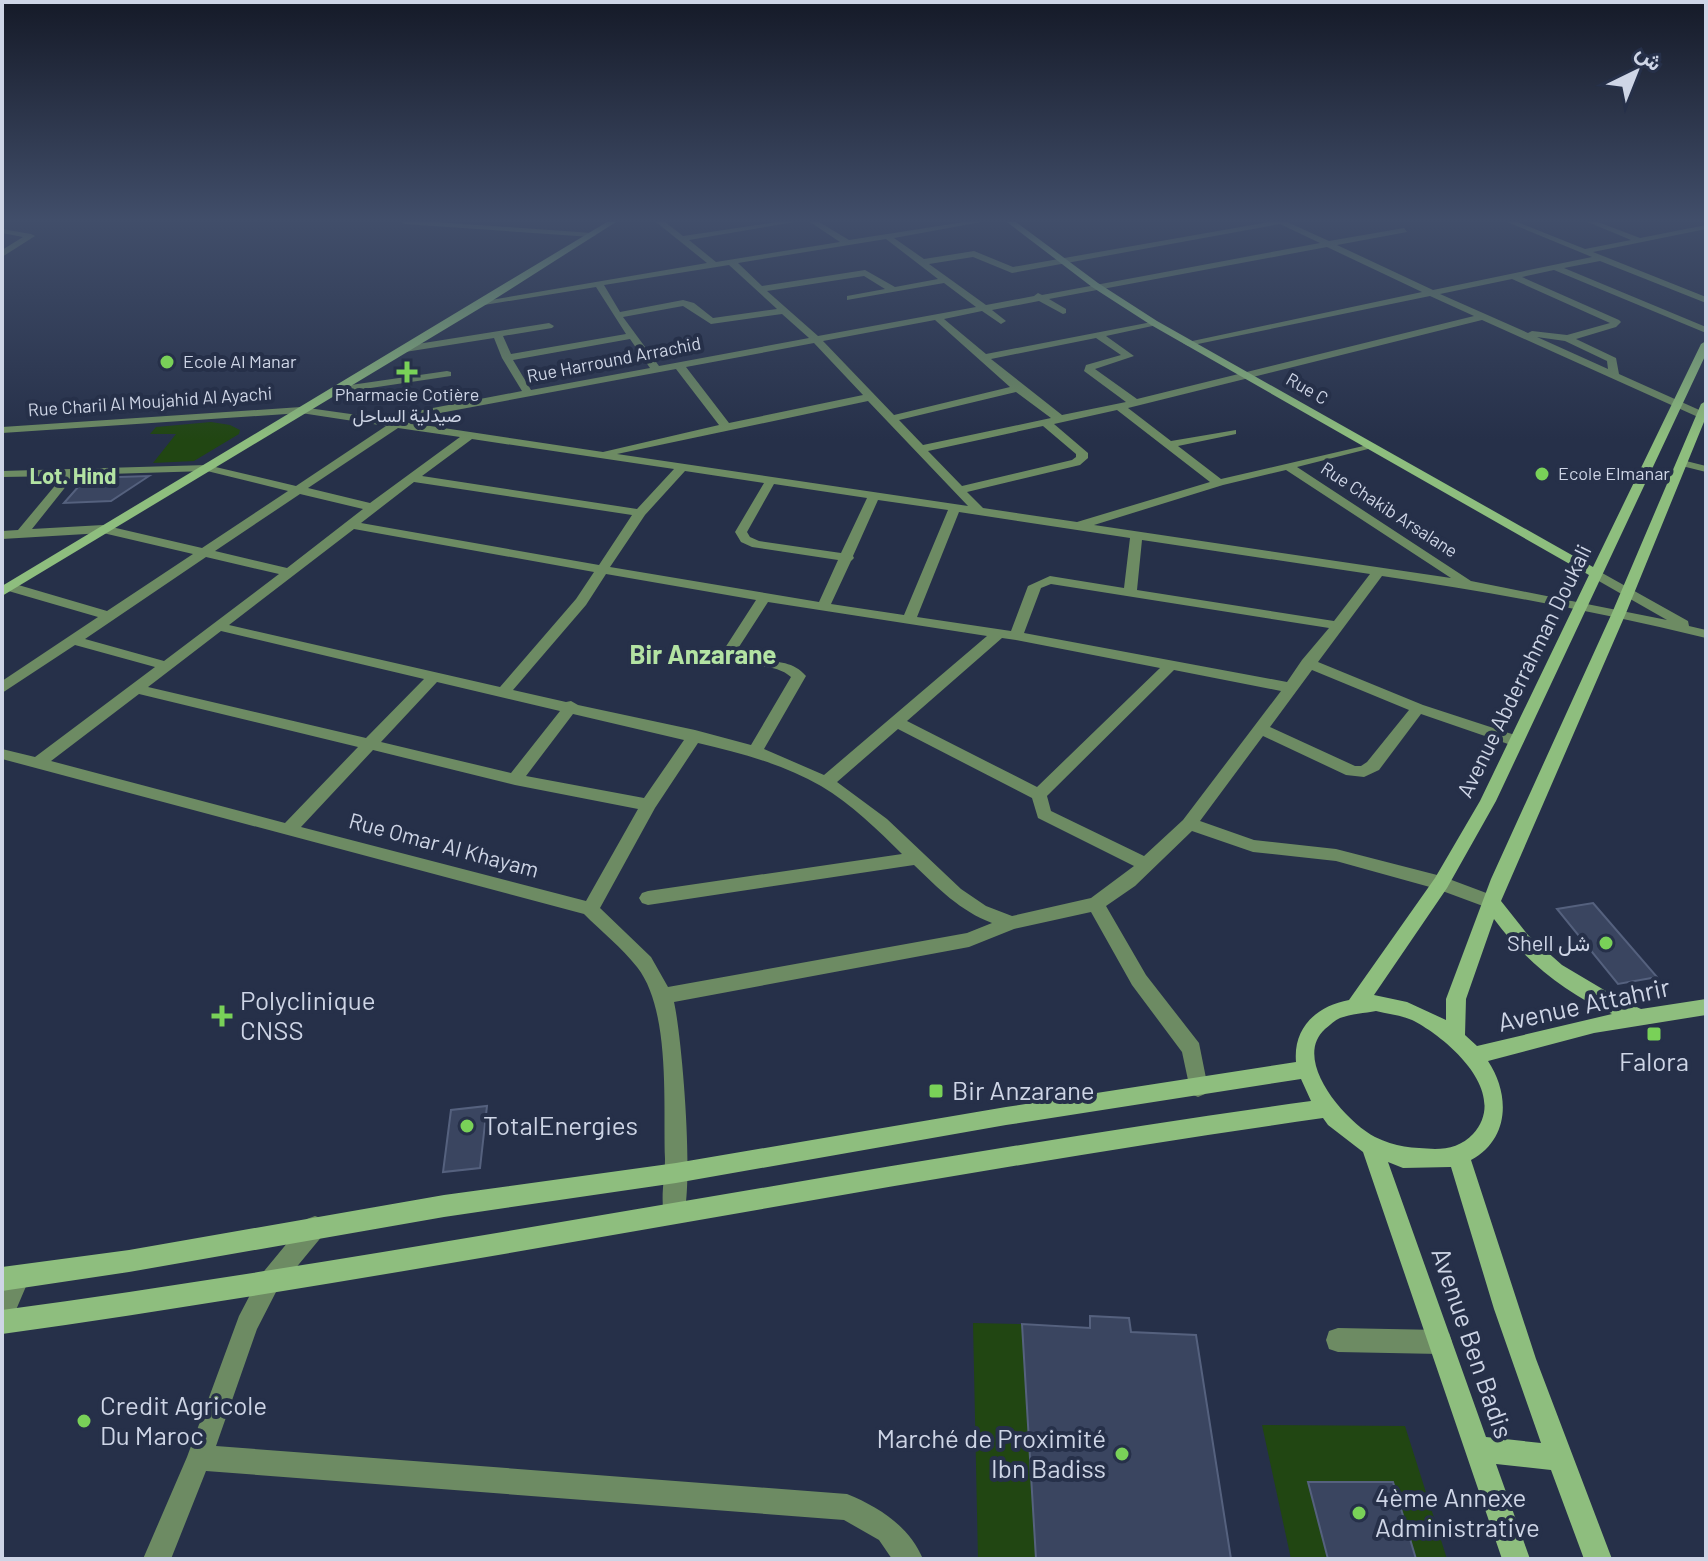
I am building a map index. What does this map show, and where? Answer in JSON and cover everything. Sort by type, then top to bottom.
[{"type":"main road","points":[[6,589],[496,295]]},
{"type":"main road","name":"Rue C","points":[[1110,295],[1188,343],[1595,573]]},
{"type":"main road","name":"Avenue Abderrahman Doukali","points":[[1357,1004],[1441,883],[1488,801],[1706,344]]},
{"type":"main road","points":[[1455,1037],[1456,999],[1491,902],[1619,613],[1704,409]]},
{"type":"main road","points":[[1491,902],[1519,940],[1540,961],[1584,991],[1638,1017]]},
{"type":"main road","points":[[1376,1003],[1407,1010],[1437,1024],[1455,1037],[1473,1056],[1491,1090],[1494,1107],[1492,1122],[1474,1148],[1459,1156],[1432,1161],[1402,1158],[1372,1147],[1324,1109],[1312,1089],[1306,1069],[1304,1053],[1315,1025],[1340,1007],[1376,1003]]},
{"type":"main road","name":"Avenue Attahrir","points":[[1473,1056],[1638,1017],[1706,1007]]},
{"type":"main road","points":[[10,1278],[1306,1069]]},
{"type":"main road","points":[[2,1319],[268,1284],[1036,1150],[1324,1109]]},
{"type":"main road","name":"Avenue Ben Badis","points":[[1372,1147],[1516,1559]]},
{"type":"main road","name":"Avenue Ben Badis","points":[[1459,1156],[1478,1224],[1559,1458],[1598,1559]]},
{"type":"main road","points":[[1478,1449],[1559,1458]]},
{"type":"street","points":[[484,302],[527,295]]},
{"type":"street","points":[[605,295],[655,368]]},
{"type":"street","points":[[766,295],[815,339],[981,513]]},
{"type":"street","points":[[850,298],[865,295]]},
{"type":"street","points":[[965,295],[1001,321]]},
{"type":"street","name":"Rue Harround Arrachid","points":[[377,421],[1044,295]]},
{"type":"street","points":[[1188,343],[1431,295]]},
{"type":"street","points":[[1437,295],[1676,405],[1704,409]]},
{"type":"street","points":[[1555,295],[1616,322],[1567,338]]},
{"type":"street","points":[[1621,295],[1706,330]]},
{"type":"street","points":[[1038,296],[1063,311]]},
{"type":"street","points":[[617,315],[683,303],[691,305],[700,316],[711,321],[784,311]]},
{"type":"street","points":[[936,316],[1018,388],[1060,419]]},
{"type":"street","points":[[921,449],[1135,403],[1483,317]]},
{"type":"street","points":[[983,358],[1154,323]]},
{"type":"street","points":[[405,349],[549,326]]},
{"type":"street","points":[[1517,332],[1567,338],[1612,360],[1614,377]]},
{"type":"street","points":[[498,335],[507,358],[528,393]]},
{"type":"street","points":[[507,358],[633,336]]},
{"type":"street","points":[[1100,336],[1129,356],[1090,367],[1089,371],[1135,403]]},
{"type":"street","points":[[678,364],[726,427]]},
{"type":"street","points":[[337,390],[447,374]]},
{"type":"street","points":[[891,419],[1018,388]]},
{"type":"street","points":[[600,454],[870,397]]},
{"type":"street","points":[[1119,406],[1219,483]]},
{"type":"street","name":"Rue Charil Al Moujahid Al Ayachi","points":[[2,430],[301,410],[1471,585],[1619,613],[1703,636]]},
{"type":"street","points":[[960,490],[1076,463],[1082,458],[1082,453],[1045,422]]},
{"type":"street","points":[[2,688],[396,424]]},
{"type":"street","points":[[1168,445],[1232,432]]},
{"type":"street","points":[[37,764],[469,436]]},
{"type":"street","points":[[1073,527],[1219,483],[1368,446]]},
{"type":"street","points":[[1682,463],[1706,469]]},
{"type":"street","name":"Rue Chakib Arsalane","points":[[1288,466],[1471,585]]},
{"type":"street","points":[[502,694],[581,602],[640,513],[682,467]]},
{"type":"street","points":[[2,474],[207,468],[372,507]]},
{"type":"street","points":[[22,534],[72,472]]},
{"type":"street","points":[[411,478],[640,513]]},
{"type":"street","points":[[771,480],[741,532],[745,539],[756,544],[848,558]]},
{"type":"street","points":[[824,605],[874,496]]},
{"type":"street","points":[[909,619],[955,508]]},
{"type":"street","points":[[352,525],[765,597],[1016,636],[1292,688]]},
{"type":"street","points":[[2,535],[103,529],[287,572]]},
{"type":"street","points":[[1130,591],[1136,536]]},
{"type":"street","points":[[663,996],[969,940],[1011,923],[1096,904],[1146,865],[1189,824],[1292,688],[1335,625],[1378,572]]},
{"type":"street","points":[[1595,573],[1703,636]]},
{"type":"street","points":[[1016,636],[1040,582],[1050,580],[1335,625]]},
{"type":"street","points":[[6,589],[109,616]]},
{"type":"street","points":[[755,751],[799,676],[787,666],[742,660],[730,651],[765,597]]},
{"type":"street","points":[[216,626],[755,751],[826,782],[881,823],[955,894],[980,911],[1011,923]]},
{"type":"street","points":[[826,782],[998,634]]},
{"type":"street","points":[[72,640],[166,666]]},
{"type":"street","points":[[1307,663],[1418,708],[1516,741]]},
{"type":"street","points":[[1039,795],[1171,665]]},
{"type":"street","points":[[289,829],[434,677]]},
{"type":"street","points":[[137,689],[515,779],[648,805]]},
{"type":"street","points":[[515,779],[571,706]]},
{"type":"street","points":[[1260,728],[1352,771],[1364,772],[1373,766],[1418,708]]},
{"type":"street","points":[[895,721],[1039,795],[1044,814],[1146,865]]},
{"type":"street","points":[[590,909],[648,805],[695,735]]},
{"type":"street","name":"Rue Omar Al Khayam","points":[[2,754],[590,909],[644,962],[663,996],[670,1027],[676,1173],[674,1213]]},
{"type":"street","points":[[1189,824],[1253,846],[1336,855],[1441,883],[1491,902]]},
{"type":"street","points":[[648,898],[917,858]]},
{"type":"street","points":[[1096,904],[1139,980],[1192,1049],[1198,1088]]},
{"type":"street","points":[[157,1559],[199,1458],[247,1324],[268,1284],[315,1227]]},
{"type":"street","points":[[2,1319],[10,1278]]},
{"type":"street","points":[[1338,1340],[1440,1342]]},
{"type":"street","points":[[199,1458],[847,1507],[888,1531],[909,1559]]},
{"type":"green space","points":[[211,422],[230,425],[240,430],[239,434],[194,461],[153,463],[176,434],[150,434],[156,427]]},
{"type":"green space","points":[[973,1323],[1022,1324],[1036,1559],[978,1559]]},
{"type":"green space","points":[[1262,1425],[1405,1426],[1447,1559],[1291,1559]]},
{"type":"building","points":[[149,476],[111,501],[64,503],[86,478]]},
{"type":"building","name":"Shell شل","points":[[1593,903],[1657,977],[1618,984],[1557,909]]},
{"type":"building","name":"TotalEnergies","points":[[487,1106],[480,1168],[443,1172],[451,1110]]},
{"type":"building","name":"Marché de Proximité Ibn Badiss","points":[[1090,1316],[1129,1318],[1131,1332],[1196,1335],[1231,1559],[1036,1559],[1022,1324],[1090,1328]]},
{"type":"building","name":"4ème Annexe Administrative","points":[[1308,1482],[1393,1482],[1416,1559],[1328,1559]]},
{"type":"place","name":"Ecole Al Manar","points":[[167,362]]},
{"type":"place","name":"Pharmacie Cotière صيدلية الساحل","points":[[407,372]]},
{"type":"place","name":"Ecole Elmanar","points":[[1542,474]]},
{"type":"place","name":"Shell شل","points":[[1606,943]]},
{"type":"place","name":"Polyclinique CNSS","points":[[222,1016]]},
{"type":"place","name":"Falora","points":[[1654,1034]]},
{"type":"place","name":"Bir Anzarane","points":[[936,1091]]},
{"type":"place","name":"TotalEnergies","points":[[467,1126]]},
{"type":"place","name":"Credit Agricole Du Maroc","points":[[84,1421]]},
{"type":"place","name":"Marché de Proximité Ibn Badiss","points":[[1122,1454]]},
{"type":"place","name":"4ème Annexe Administrative","points":[[1359,1513]]},
{"type":"district","name":"Lot. Hind","points":[[73,476]]},
{"type":"district","name":"Bir Anzarane","points":[[703,655]]}]
